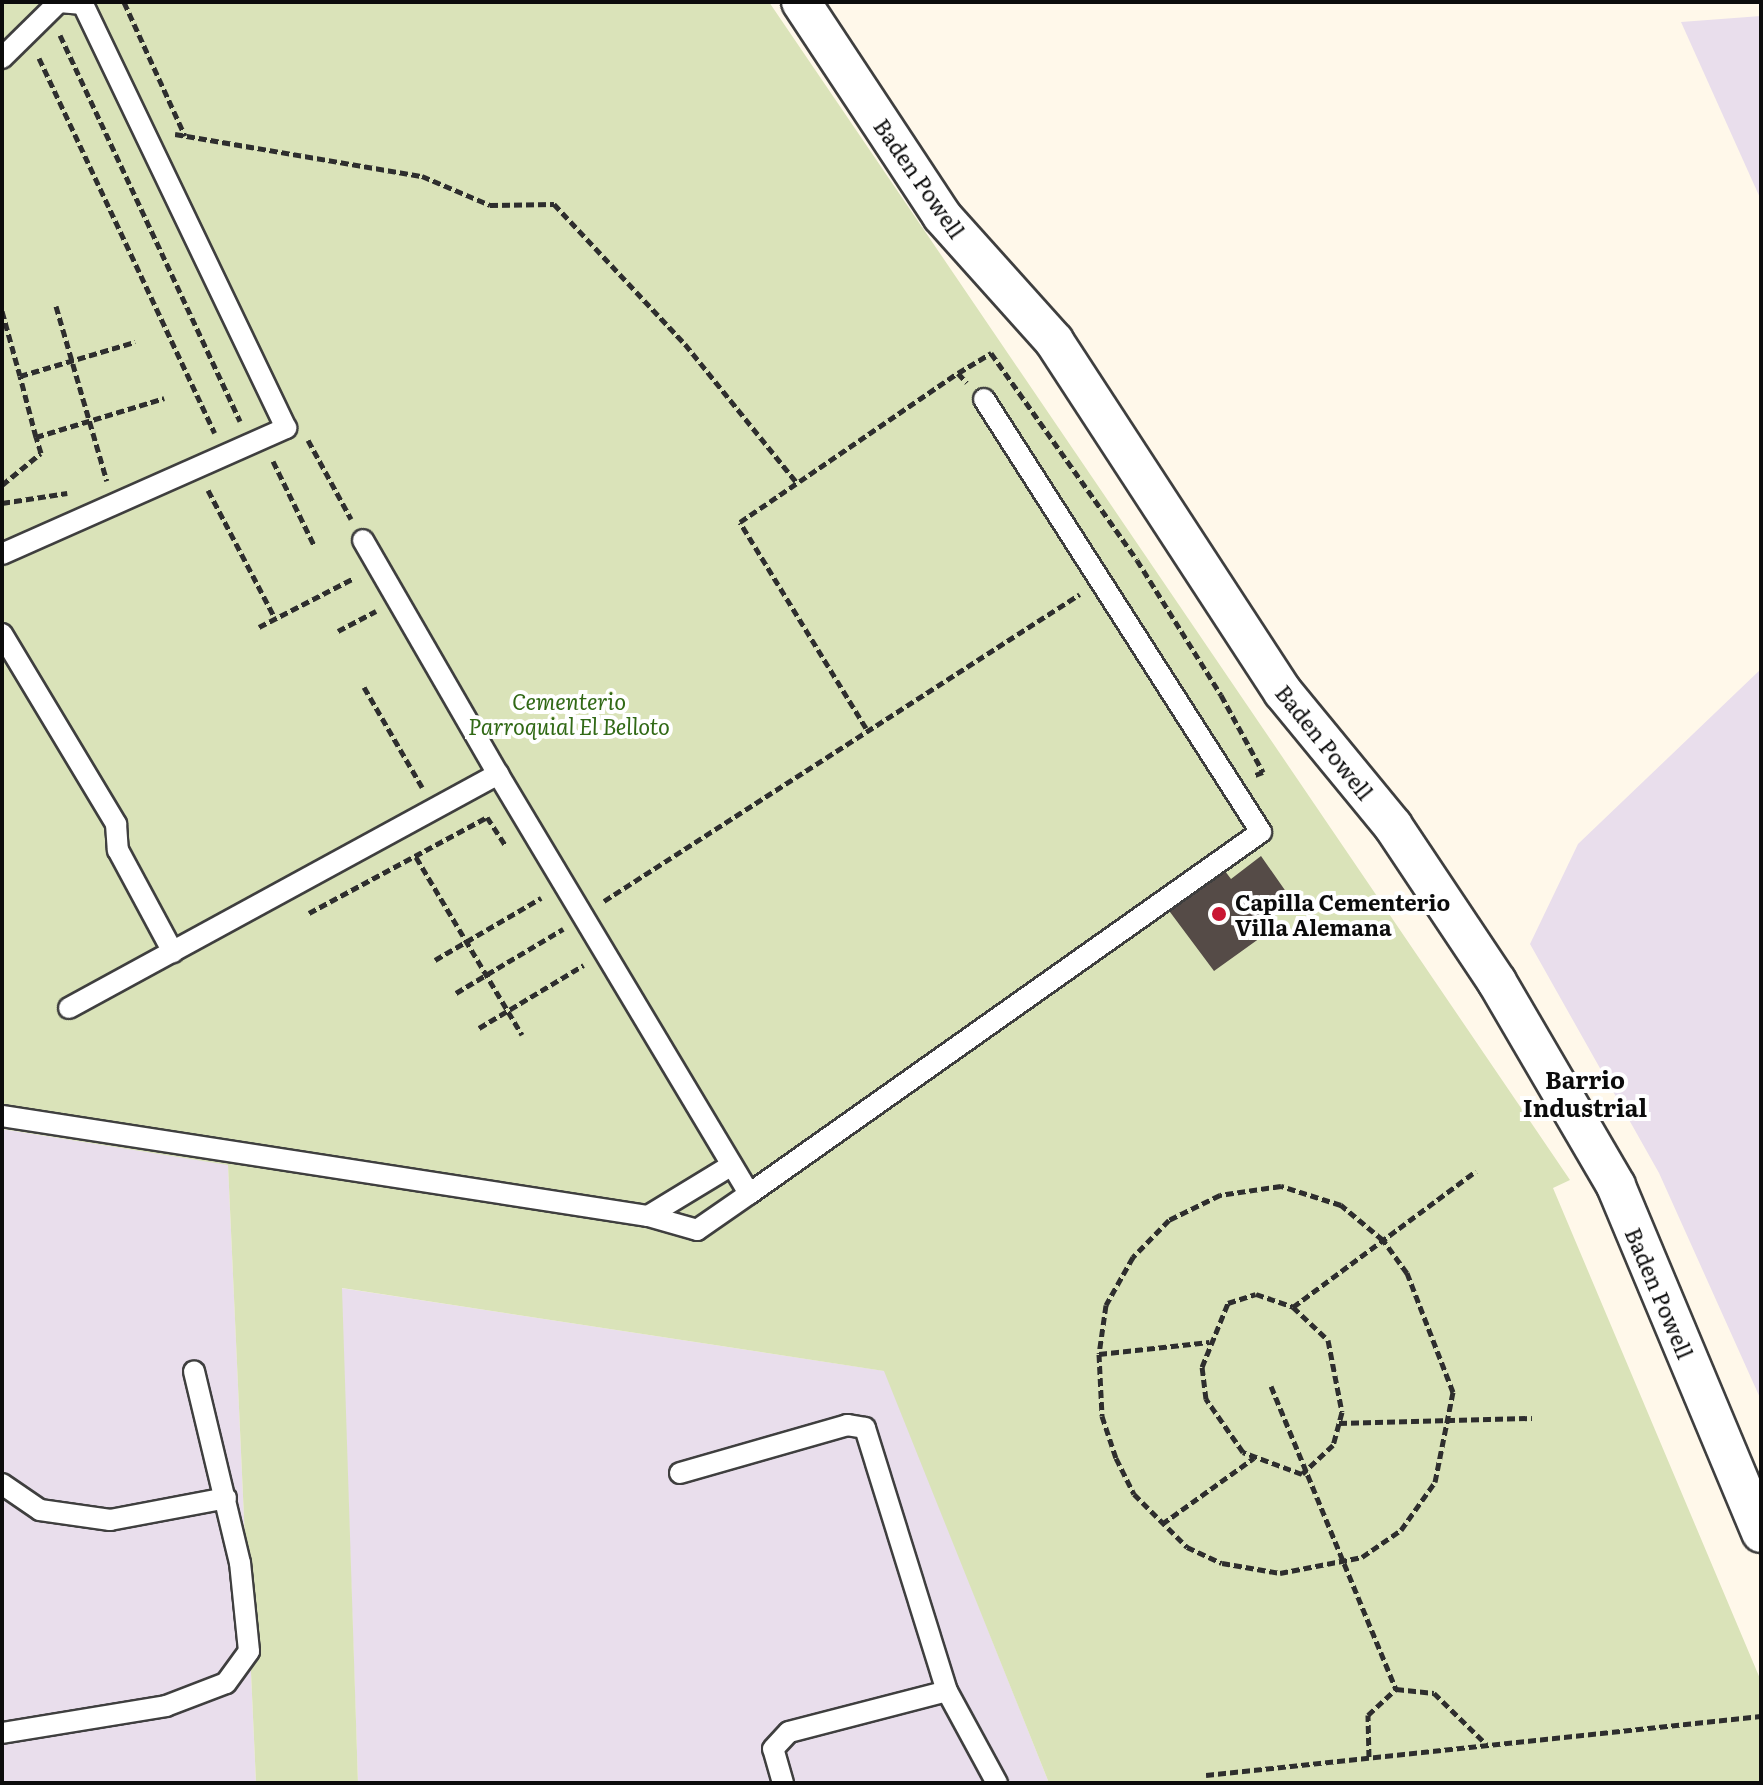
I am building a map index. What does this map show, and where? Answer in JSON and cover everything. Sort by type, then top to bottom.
[{"type":"street","name":"Baden Powell","points":[[801,2],[942,216],[1054,341],[1283,692],[1393,826],[1497,982],[1616,1186],[1761,1533]]},
{"type":"lane","points":[[2,58],[57,5],[83,4],[286,428],[2,554]]},
{"type":"lane","points":[[2,1116],[648,1216],[697,1230],[1261,832],[1104,579],[984,399]]},
{"type":"lane","points":[[363,540],[498,774],[749,1194]]},
{"type":"lane","points":[[2,634],[116,824],[118,850],[173,952]]},
{"type":"lane","points":[[69,1008],[498,774]]},
{"type":"lane","points":[[648,1216],[732,1165]]},
{"type":"lane","points":[[2,1733],[166,1706],[226,1683],[249,1651],[226,1498],[194,1371]]},
{"type":"lane","points":[[680,1473],[847,1425],[865,1428],[947,1691],[997,1783]]},
{"type":"lane","points":[[2,1484],[40,1510],[110,1520],[226,1498]]},
{"type":"lane","points":[[783,1783],[773,1749],[789,1732],[947,1691]]},
{"type":"path","points":[[124,2],[186,136]]},
{"type":"path","points":[[57,5],[256,442],[314,545]]},
{"type":"path","points":[[27,34],[225,455]]},
{"type":"path","points":[[148,140],[186,136],[422,176],[490,205],[554,204],[685,344],[797,483]]},
{"type":"path","points":[[56,306],[108,482],[103,509]]},
{"type":"path","points":[[2,311],[41,453],[2,486],[4,501],[80,489]]},
{"type":"path","points":[[20,376],[135,342]]},
{"type":"path","points":[[866,728],[740,522],[991,353],[1137,560],[1263,772],[1232,786]]},
{"type":"path","points":[[958,373],[984,399]]},
{"type":"path","points":[[36,437],[164,398]]},
{"type":"path","points":[[286,428],[300,423],[363,540]]},
{"type":"path","points":[[196,468],[275,618]]},
{"type":"path","points":[[94,486],[108,482]]},
{"type":"path","points":[[259,627],[378,566]]},
{"type":"path","points":[[456,993],[584,917],[866,728],[1104,579]]},
{"type":"path","points":[[338,631],[397,600]]},
{"type":"path","points":[[364,687],[434,809]]},
{"type":"path","points":[[309,913],[487,817],[510,852]]},
{"type":"path","points":[[411,822],[416,857],[522,1035]]},
{"type":"path","points":[[435,960],[564,884]]},
{"type":"path","points":[[532,887],[539,899]]},
{"type":"path","points":[[479,1028],[605,952]]},
{"type":"path","points":[[1293,1307],[1476,1171]]},
{"type":"path","points":[[1281,1186],[1341,1205],[1383,1240],[1434,1334],[1453,1392],[1452,1420],[1435,1482],[1401,1530],[1340,1563],[1280,1573],[1222,1563],[1162,1524],[1134,1494],[1116,1458],[1102,1416],[1099,1354],[1106,1305],[1133,1257],[1169,1220],[1220,1195],[1281,1186]]},
{"type":"path","points":[[1256,1294],[1293,1307],[1328,1340],[1339,1423],[1333,1445],[1302,1474],[1255,1457],[1206,1399],[1202,1367],[1209,1342],[1228,1303],[1256,1294]]},
{"type":"path","points":[[1099,1354],[1209,1342]]},
{"type":"path","points":[[1271,1386],[1302,1474],[1396,1689]]},
{"type":"path","points":[[1339,1423],[1532,1418]]},
{"type":"path","points":[[1162,1524],[1255,1457]]},
{"type":"path","points":[[1369,1757],[1368,1715],[1396,1689],[1434,1693],[1486,1745]]},
{"type":"path","points":[[1206,1775],[1761,1716]]},
{"type":"shaded area","points":[[1761,16],[1761,200],[1681,22]]},
{"type":"shaded area","points":[[1761,669],[1761,1400],[1659,1173],[1530,944],[1578,844]]},
{"type":"shaded area","points":[[2,1129],[228,1164],[256,1783],[2,1783]]},
{"type":"shaded area","points":[[341,1288],[885,1371],[1049,1783],[358,1783]]},
{"type":"green space","name":"Cementerio Parroquial El Belloto","points":[[2,2],[769,2],[1570,1180],[1553,1188],[1761,1681],[1761,1783],[1049,1783],[884,1371],[342,1288],[358,1783],[256,1783],[228,1165],[2,1129]]},
{"type":"building","name":"Capilla Cementerio Villa Alemana","points":[[1261,856],[1289,896],[1257,920],[1267,933],[1214,971],[1167,908],[1222,867],[1231,879]]},
{"type":"place","name":"Capilla Cementerio Villa Alemana","points":[[1219,914]]},
{"type":"district","name":"Barrio Industrial","points":[[1585,1093]]}]
